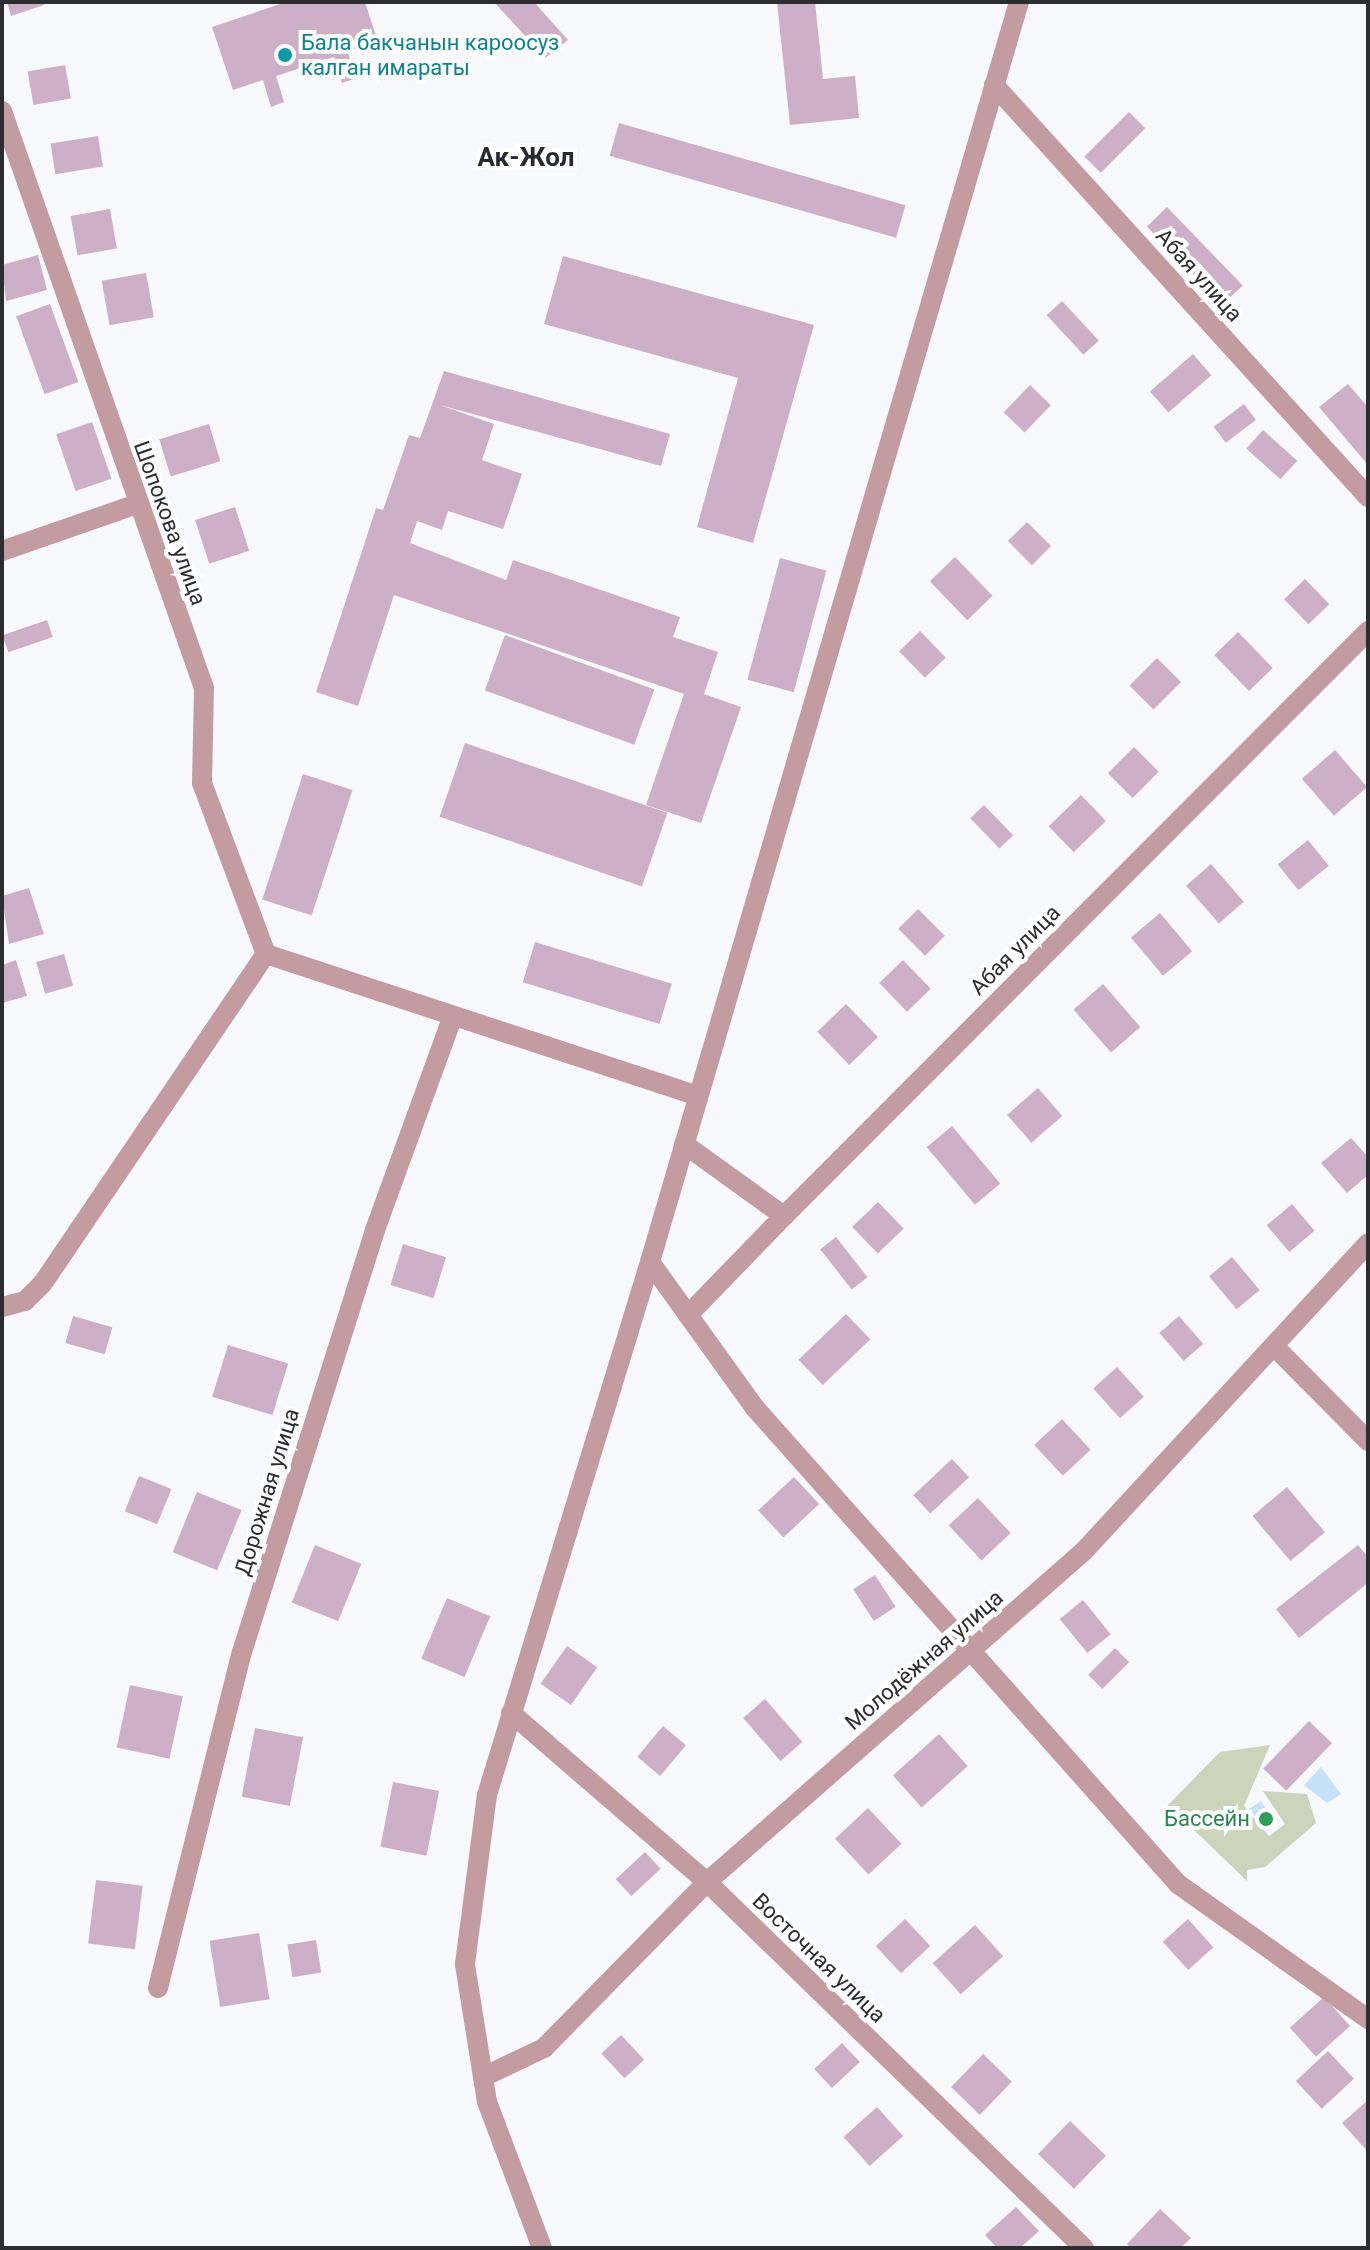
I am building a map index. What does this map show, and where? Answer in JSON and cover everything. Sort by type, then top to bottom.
[{"type":"street","points":[[542,2248],[491,2116],[465,1964],[485,1810],[511,1713],[650,1262],[1019,2]]},
{"type":"street","name":"Абая улица","points":[[994,85],[1368,497]]},
{"type":"street","name":"Шопокова улица","points":[[2,111],[137,504],[204,688],[202,783],[266,954]]},
{"type":"street","points":[[2,551],[137,504]]},
{"type":"street","name":"Абая улица","points":[[688,1315],[1368,631]]},
{"type":"street","points":[[2,1307],[25,1301],[43,1283],[266,954],[452,1018],[698,1096]]},
{"type":"street","name":"Дорожная улица","points":[[158,1988],[242,1652],[375,1230],[452,1018]]},
{"type":"street","points":[[684,1144],[784,1216]]},
{"type":"street","name":"Молодёжная улица","points":[[483,2077],[544,2048],[707,1882],[1084,1551],[1276,1348],[1368,1243]]},
{"type":"street","points":[[650,1262],[755,1408],[1178,1884],[1368,2019]]},
{"type":"street","points":[[1276,1348],[1368,1441]]},
{"type":"street","name":"Восточная улица","points":[[511,1713],[707,1882],[1084,2248]]},
{"type":"green space","points":[[1270,1745],[1244,1806],[1269,1836],[1285,1824],[1263,1791],[1307,1794],[1316,1823],[1265,1867],[1247,1870],[1247,1881],[1168,1805],[1220,1752]]},
{"type":"water","name":"Бассейн","points":[[1321,1767],[1341,1794],[1327,1803],[1304,1785]]},
{"type":"water","name":"Бассейн","points":[[1261,1801],[1276,1824],[1267,1831],[1249,1809]]},
{"type":"building","points":[[7,2],[43,2],[44,5],[11,16]]},
{"type":"building","name":"Бала бакчанын кароосуз калган имараты","points":[[286,2],[365,2],[378,42],[348,52],[356,78],[342,83],[334,57],[276,76],[284,102],[271,107],[263,80],[233,90],[212,27]]},
{"type":"building","points":[[494,2],[534,2],[568,40],[545,58]]},
{"type":"building","points":[[777,2],[815,2],[823,79],[855,76],[859,118],[790,125]]},
{"type":"building","points":[[65,65],[71,98],[33,105],[28,72]]},
{"type":"building","points":[[1129,112],[1145,128],[1101,173],[1084,157]]},
{"type":"building","points":[[619,123],[905,205],[896,238],[610,156]]},
{"type":"building","points":[[98,136],[103,167],[55,174],[51,144]]},
{"type":"building","points":[[1167,207],[1243,285],[1223,305],[1147,226]]},
{"type":"building","points":[[110,209],[117,248],[78,255],[71,216]]},
{"type":"building","points":[[38,255],[47,290],[6,301],[2,265]]},
{"type":"building","points":[[563,256],[814,325],[753,543],[697,527],[738,378],[544,324]]},
{"type":"building","points":[[146,273],[154,317],[109,325],[102,281]]},
{"type":"building","points":[[1062,301],[1099,340],[1083,355],[1047,315]]},
{"type":"building","points":[[50,304],[78,382],[45,394],[16,316]]},
{"type":"building","points":[[1193,354],[1211,375],[1168,413],[1150,391]]},
{"type":"building","points":[[444,371],[670,434],[661,466],[440,405],[494,424],[482,460],[522,474],[503,529],[448,511],[442,530],[417,521],[410,543],[506,580],[513,560],[680,617],[673,637],[718,652],[704,694],[741,707],[701,823],[646,805],[684,694],[459,617],[394,595],[358,706],[316,692],[376,508],[383,510],[409,435],[420,438]]},
{"type":"building","points":[[1348,384],[1368,407],[1368,465],[1319,407]]},
{"type":"building","points":[[1030,385],[1051,405],[1024,432],[1004,412]]},
{"type":"building","points":[[1244,404],[1256,420],[1226,443],[1214,427]]},
{"type":"building","points":[[92,422],[112,479],[76,491],[56,434]]},
{"type":"building","points":[[209,424],[220,461],[171,476],[159,439]]},
{"type":"building","points":[[1263,430],[1297,461],[1280,479],[1246,449]]},
{"type":"building","points":[[235,507],[249,551],[209,564],[195,520]]},
{"type":"building","points":[[1027,522],[1051,546],[1032,565],[1008,541]]},
{"type":"building","points":[[955,557],[993,596],[967,620],[930,581]]},
{"type":"building","points":[[780,558],[826,570],[794,692],[747,680]]},
{"type":"building","points":[[1305,579],[1329,604],[1308,624],[1284,599]]},
{"type":"building","points":[[47,620],[53,637],[8,652],[3,635]]},
{"type":"building","points":[[920,631],[946,658],[925,678],[899,651]]},
{"type":"building","points":[[1238,632],[1273,668],[1249,691],[1214,655]]},
{"type":"building","points":[[505,635],[654,689],[634,745],[485,690]]},
{"type":"building","points":[[1157,658],[1181,682],[1153,710],[1129,686]]},
{"type":"building","points":[[465,743],[667,813],[642,886],[440,817]]},
{"type":"building","points":[[1134,747],[1159,772],[1133,798],[1108,773]]},
{"type":"building","points":[[1335,750],[1367,787],[1334,816],[1302,779]]},
{"type":"building","points":[[303,774],[352,790],[312,916],[262,900]]},
{"type":"building","points":[[1081,795],[1106,821],[1074,852],[1049,826]]},
{"type":"building","points":[[984,805],[1013,835],[1000,848],[970,818]]},
{"type":"building","points":[[1308,840],[1329,866],[1298,890],[1278,865]]},
{"type":"building","points":[[1211,864],[1244,902],[1219,923],[1186,886]]},
{"type":"building","points":[[29,888],[44,934],[9,944],[2,896]]},
{"type":"building","points":[[918,909],[945,936],[925,956],[898,929]]},
{"type":"building","points":[[1160,913],[1192,951],[1163,976],[1131,937]]},
{"type":"building","points":[[535,942],[672,984],[659,1024],[523,982]]},
{"type":"building","points":[[64,954],[73,986],[45,994],[36,962]]},
{"type":"building","points":[[16,960],[27,996],[2,1003],[2,965]]},
{"type":"building","points":[[903,960],[931,989],[907,1012],[879,983]]},
{"type":"building","points":[[1103,984],[1140,1027],[1111,1053],[1074,1010]]},
{"type":"building","points":[[846,1004],[878,1037],[849,1065],[817,1032]]},
{"type":"building","points":[[1038,1088],[1062,1116],[1031,1143],[1007,1115]]},
{"type":"building","points":[[952,1126],[1000,1183],[975,1205],[927,1147]]},
{"type":"building","points":[[1351,1138],[1368,1157],[1368,1175],[1347,1193],[1321,1163]]},
{"type":"building","points":[[878,1202],[904,1229],[878,1254],[852,1227]]},
{"type":"building","points":[[1292,1204],[1314,1231],[1289,1252],[1267,1225]]},
{"type":"building","points":[[836,1237],[867,1277],[852,1290],[820,1249]]},
{"type":"building","points":[[403,1244],[446,1257],[433,1298],[390,1285]]},
{"type":"building","points":[[1232,1257],[1260,1290],[1237,1309],[1209,1276]]},
{"type":"building","points":[[846,1314],[870,1339],[823,1385],[799,1360]]},
{"type":"building","points":[[73,1316],[112,1327],[105,1354],[65,1343]]},
{"type":"building","points":[[1179,1316],[1203,1344],[1184,1361],[1159,1333]]},
{"type":"building","points":[[228,1345],[288,1363],[272,1415],[212,1397]]},
{"type":"building","points":[[1117,1367],[1144,1397],[1120,1418],[1093,1388]]},
{"type":"building","points":[[1062,1419],[1091,1450],[1063,1476],[1034,1445]]},
{"type":"building","points":[[952,1459],[969,1477],[930,1513],[913,1495]]},
{"type":"building","points":[[139,1476],[171,1489],[157,1524],[125,1511]]},
{"type":"building","points":[[794,1477],[819,1504],[783,1537],[758,1510]]},
{"type":"building","points":[[1287,1487],[1325,1532],[1290,1561],[1253,1516]]},
{"type":"building","points":[[197,1492],[242,1510],[217,1570],[173,1552]]},
{"type":"building","points":[[978,1498],[1011,1533],[981,1560],[949,1525]]},
{"type":"building","points":[[315,1545],[361,1564],[338,1621],[292,1602]]},
{"type":"building","points":[[1358,1545],[1368,1557],[1368,1583],[1299,1638],[1276,1609]]},
{"type":"building","points":[[875,1575],[896,1607],[874,1621],[853,1589]]},
{"type":"building","points":[[447,1598],[490,1616],[464,1677],[421,1659]]},
{"type":"building","points":[[1083,1600],[1111,1634],[1087,1653],[1060,1619]]},
{"type":"building","points":[[567,1646],[597,1667],[571,1705],[541,1684]]},
{"type":"building","points":[[1115,1648],[1129,1662],[1102,1689],[1088,1675]]},
{"type":"building","points":[[130,1685],[183,1696],[170,1759],[117,1748]]},
{"type":"building","points":[[765,1699],[802,1742],[781,1761],[743,1718]]},
{"type":"building","points":[[1309,1721],[1332,1743],[1286,1791],[1263,1768]]},
{"type":"building","points":[[663,1726],[686,1745],[660,1776],[637,1757]]},
{"type":"building","points":[[255,1728],[303,1737],[290,1806],[242,1797]]},
{"type":"building","points":[[939,1734],[968,1766],[922,1807],[893,1775]]},
{"type":"building","points":[[393,1782],[439,1791],[427,1856],[380,1847]]},
{"type":"building","points":[[868,1808],[901,1844],[869,1875],[835,1839]]},
{"type":"building","points":[[645,1852],[661,1869],[631,1896],[616,1879]]},
{"type":"building","points":[[96,1880],[143,1886],[135,1949],[88,1944]]},
{"type":"building","points":[[905,1919],[930,1946],[901,1973],[876,1946]]},
{"type":"building","points":[[1188,1919],[1213,1947],[1188,1970],[1163,1942]]},
{"type":"building","points":[[975,1925],[1003,1956],[961,1994],[933,1963]]},
{"type":"building","points":[[259,1933],[269,1999],[220,2007],[210,1941]]},
{"type":"building","points":[[316,1940],[321,1973],[293,1977],[287,1945]]},
{"type":"building","points":[[1324,1997],[1350,2026],[1316,2057],[1290,2028]]},
{"type":"building","points":[[621,2035],[644,2060],[624,2078],[601,2053]]},
{"type":"building","points":[[842,2043],[860,2062],[832,2088],[814,2069]]},
{"type":"building","points":[[1328,2051],[1354,2079],[1322,2109],[1296,2081]]},
{"type":"building","points":[[983,2054],[1012,2082],[980,2115],[951,2087]]},
{"type":"building","points":[[1368,2100],[1368,2152],[1342,2123]]},
{"type":"building","points":[[877,2107],[903,2136],[870,2166],[844,2137]]},
{"type":"building","points":[[1070,2121],[1106,2156],[1074,2189],[1038,2154]]},
{"type":"building","points":[[1016,2207],[1039,2231],[1020,2248],[997,2248],[985,2235]]},
{"type":"building","points":[[1160,2209],[1191,2238],[1181,2248],[1131,2248],[1127,2244]]},
{"type":"place","name":"Бала бакчанын кароосуз калган имараты","points":[[285,55]]},
{"type":"place","name":"Бассейн","points":[[1266,1819]]},
{"type":"district","name":"Ак-Жол","points":[[526,158]]}]
